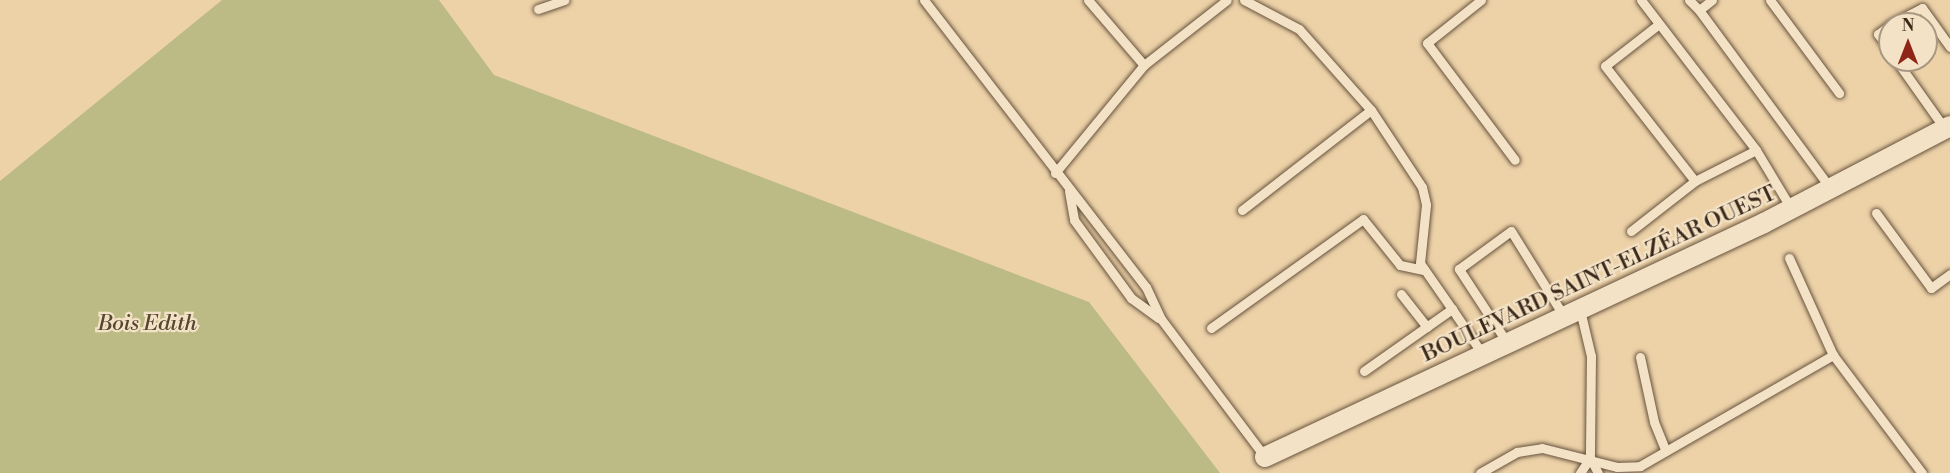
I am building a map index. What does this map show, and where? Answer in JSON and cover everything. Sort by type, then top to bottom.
[{"type":"street","name":"BOULEVARD SAINT-ELZÉAR OUEST","points":[[1265,458],[1792,210],[1947,127]]},
{"type":"lane","points":[[538,9],[564,0]]},
{"type":"lane","points":[[924,0],[1055,173],[1146,287],[1161,319],[1265,458]]},
{"type":"lane","points":[[1088,0],[1144,66]]},
{"type":"lane","points":[[1055,173],[1144,66],[1227,0]]},
{"type":"lane","points":[[1244,0],[1299,29],[1371,110],[1422,187],[1423,270],[1483,356]]},
{"type":"lane","points":[[1480,0],[1427,43],[1515,160]]},
{"type":"lane","points":[[1641,0],[1756,150],[1792,210]]},
{"type":"lane","points":[[1689,0],[1699,10],[1832,190]]},
{"type":"lane","points":[[1699,10],[1712,0]]},
{"type":"lane","points":[[1770,0],[1839,93]]},
{"type":"lane","points":[[1659,24],[1605,66],[1695,181]]},
{"type":"lane","points":[[1938,30],[1950,47]]},
{"type":"lane","points":[[1905,72],[1947,127]]},
{"type":"lane","points":[[1242,210],[1371,110]]},
{"type":"lane","points":[[1631,231],[1695,181],[1756,150]]},
{"type":"lane","points":[[1069,191],[1074,220],[1131,298],[1161,319]]},
{"type":"lane","points":[[1876,213],[1931,288],[1950,274]]},
{"type":"lane","points":[[1211,328],[1363,219],[1400,265],[1423,270]]},
{"type":"lane","points":[[1508,344],[1459,269],[1511,231],[1572,314],[1591,356],[1590,458],[1598,473]]},
{"type":"lane","points":[[1789,258],[1833,356],[1922,473]]},
{"type":"lane","points":[[1401,294],[1427,327]]},
{"type":"lane","points":[[1364,371],[1452,309]]},
{"type":"lane","points":[[1480,473],[1530,448],[1590,458],[1617,467],[1640,466],[1833,356]]},
{"type":"lane","points":[[1640,357],[1654,423],[1666,451]]},
{"type":"lane","points":[[1581,473],[1590,458]]},
{"type":"green space","name":"Bois Edith","points":[[222,0],[439,0],[494,75],[1089,302],[1220,473],[0,473],[0,181]]}]
